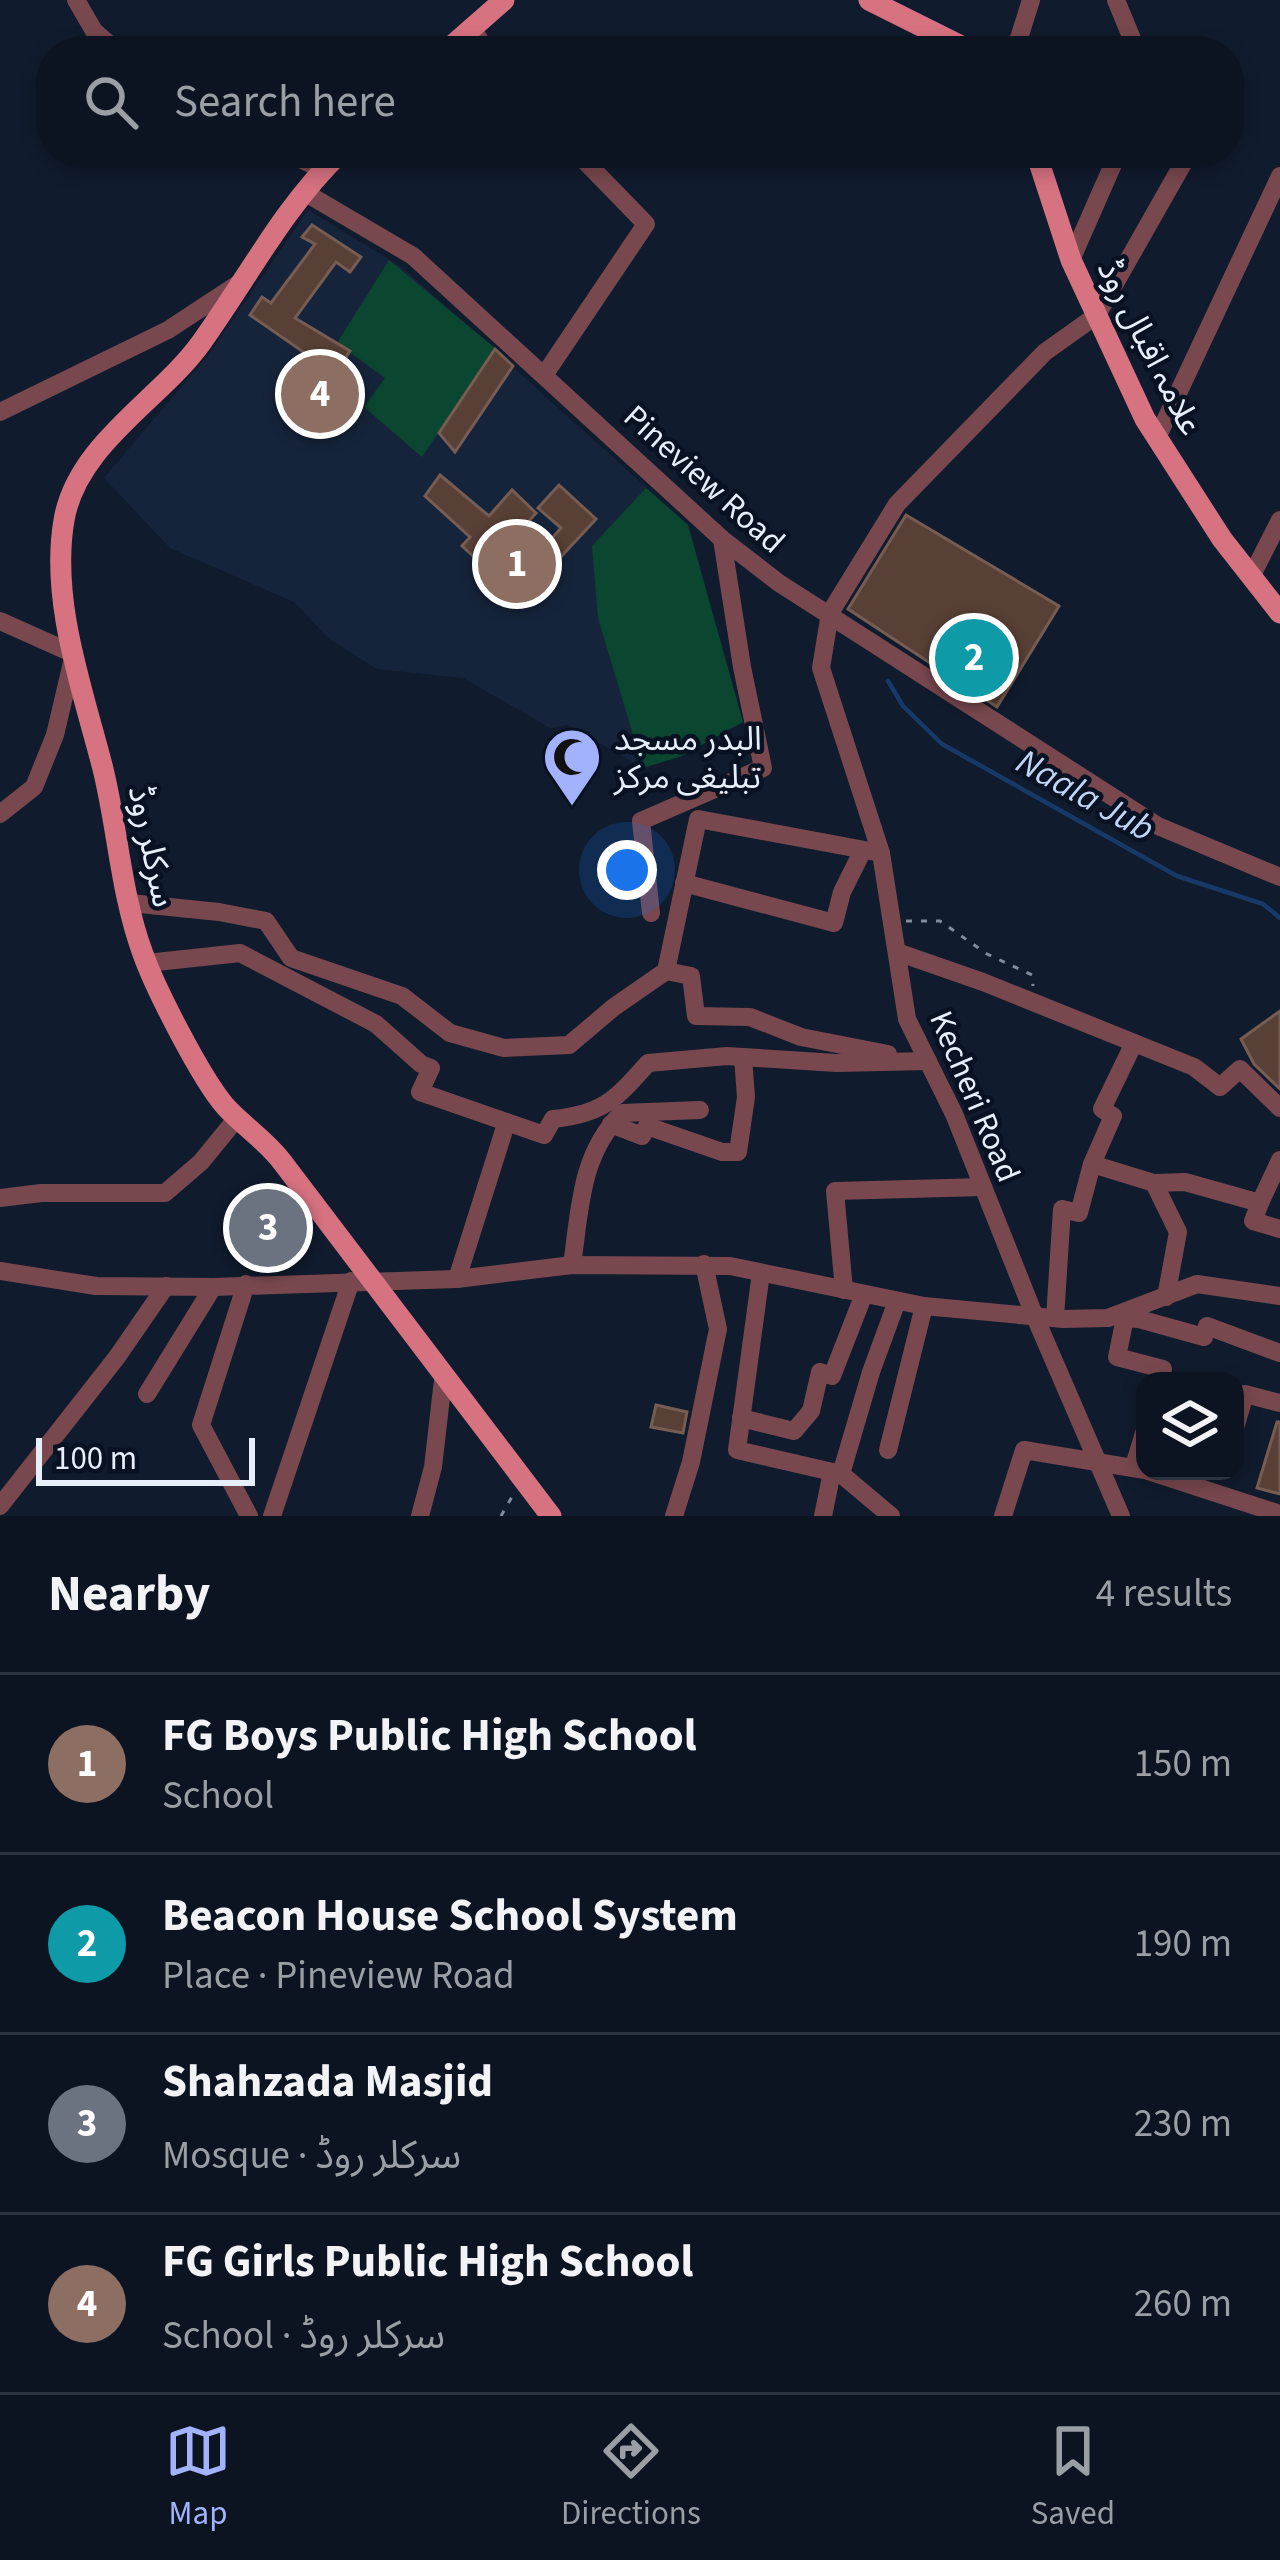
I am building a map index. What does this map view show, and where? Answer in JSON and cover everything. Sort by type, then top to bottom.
[{"type":"main road","points":[[461,36],[504,0]]},
{"type":"main road","points":[[869,0],[940,36]]},
{"type":"main road","name":"علامہ اقبال روڈ","points":[[1041,168],[1071,260],[1157,437],[1280,613]]},
{"type":"main road","name":"سرکلر روڈ","points":[[322,170],[199,347],[141,404],[91,463],[70,502],[64,518],[63,585],[74,654],[147,963],[223,1104],[278,1156],[360,1281],[551,1516]]},
{"type":"street","points":[[76,0],[100,36]]},
{"type":"street","points":[[1020,36],[1031,0]]},
{"type":"street","points":[[1116,0],[1131,36]]},
{"type":"street","points":[[470,27],[476,36]]},
{"type":"street","points":[[318,168],[322,170]]},
{"type":"street","points":[[545,374],[646,224],[592,168]]},
{"type":"street","points":[[1071,260],[1111,168]]},
{"type":"street","points":[[830,613],[897,504],[1045,352],[1097,315],[1180,168]]},
{"type":"street","points":[[1157,437],[1280,176]]},
{"type":"street","name":"Pineview Road","points":[[304,192],[413,256],[722,539],[779,583],[1158,826],[1280,877]]},
{"type":"street","points":[[0,412],[168,330],[241,282]]},
{"type":"street","points":[[1251,577],[1280,520]]},
{"type":"street","points":[[651,914],[641,821],[763,768],[722,539]]},
{"type":"street","name":"Kecheri Road","points":[[830,613],[821,668],[892,920],[907,1019],[1121,1516]]},
{"type":"street","points":[[0,621],[74,654],[56,736],[34,787],[0,814]]},
{"type":"street","points":[[130,903],[266,921],[291,958],[402,996],[451,1033],[504,1048],[569,1046],[666,970],[684,883],[698,819],[872,851],[842,892],[834,923],[684,883]]},
{"type":"street","points":[[897,952],[1194,1067],[1220,1087],[1240,1069],[1280,1108]]},
{"type":"street","points":[[147,963],[239,953],[376,1024],[430,1068],[420,1091],[544,1136],[553,1119],[591,1115],[648,1063],[743,1057],[836,1063],[928,1061]]},
{"type":"street","points":[[666,970],[691,976],[696,1016],[750,1017],[801,1036],[928,1061]]},
{"type":"street","points":[[1055,1318],[1062,1209],[1079,1213],[1092,1165],[1113,1116],[1102,1109],[1134,1043]]},
{"type":"street","points":[[611,1124],[642,1136],[647,1126],[722,1152],[738,1152],[746,1097],[743,1057]]},
{"type":"street","points":[[572,1265],[586,1168],[611,1124],[622,1113],[700,1110]]},
{"type":"street","points":[[0,1198],[41,1193],[165,1193],[201,1162],[238,1118]]},
{"type":"street","points":[[457,1279],[506,1124]]},
{"type":"street","points":[[1280,1160],[1253,1221],[1280,1229]]},
{"type":"street","points":[[1092,1165],[1154,1183],[1185,1182],[1259,1203]]},
{"type":"street","points":[[1154,1183],[1178,1232],[1166,1297]]},
{"type":"street","points":[[741,1418],[794,1431],[811,1412],[820,1372],[832,1376],[854,1292],[835,1191],[983,1187]]},
{"type":"street","points":[[674,1516],[691,1462],[718,1329],[704,1264]]},
{"type":"street","points":[[0,1271],[96,1286],[213,1287],[457,1279],[572,1265],[704,1264],[924,1306],[1055,1318],[1117,1318],[1204,1337],[1207,1326],[1280,1353]]},
{"type":"street","points":[[761,1273],[737,1450],[837,1473],[891,1516]]},
{"type":"street","points":[[272,1516],[360,1281]]},
{"type":"street","points":[[246,1284],[201,1425],[249,1516]]},
{"type":"street","points":[[1117,1318],[1197,1284],[1280,1296]]},
{"type":"street","points":[[0,1506],[166,1286]]},
{"type":"street","points":[[147,1394],[213,1287]]},
{"type":"street","points":[[823,1516],[897,1301]]},
{"type":"street","points":[[888,1450],[924,1306]]},
{"type":"street","points":[[1117,1318],[1117,1357],[1162,1372]]},
{"type":"street","points":[[420,1516],[434,1467],[443,1380]]},
{"type":"street","points":[[1244,1397],[1280,1403]]},
{"type":"street","points":[[1004,1516],[1024,1450],[1136,1468]]},
{"type":"street","points":[[1176,1480],[1280,1514]]},
{"type":"street","points":[[1216,1493],[1220,1480]]},
{"type":"path","points":[[892,920],[940,921],[987,954],[1032,975],[1035,1003]]},
{"type":"path","points":[[501,1516],[522,1478]]},
{"type":"shaded area","points":[[308,210],[403,268],[688,525],[743,722],[682,756],[643,768],[568,725],[550,728],[463,678],[377,669],[329,639],[294,602],[170,548],[104,478],[209,354]]},
{"type":"green space","points":[[389,260],[495,348],[422,457],[364,407],[385,378],[337,343]]},
{"type":"green space","points":[[646,488],[688,525],[743,722],[682,756],[643,768],[598,618],[592,546]]},
{"type":"building","points":[[312,225],[361,257],[350,272],[336,262],[295,318],[350,351],[335,374],[250,315],[262,297],[271,303],[315,244],[302,237]]},
{"type":"building","points":[[495,349],[513,366],[455,452],[439,433]]},
{"type":"building","points":[[440,475],[489,516],[512,490],[536,513],[513,539],[536,557],[561,528],[538,508],[559,485],[596,519],[531,589],[492,556],[484,566],[462,546],[470,537],[425,496]]},
{"type":"building","points":[[906,515],[1059,606],[997,707],[848,609]]},
{"type":"building","points":[[1280,1011],[1280,1089],[1254,1064],[1241,1039]]},
{"type":"building","points":[[656,1405],[687,1412],[683,1433],[651,1427]]},
{"type":"building","points":[[1280,1422],[1280,1494],[1257,1488]]},
{"type":"waterway","name":"Naala Jub","points":[[888,681],[903,706],[942,744],[1177,876],[1263,904],[1280,918]]},
{"type":"place","name":"FG Girls Public High School","points":[[320,394]]},
{"type":"place","name":"FG Boys Public High School","points":[[517,564]]},
{"type":"place","name":"Beacon House School System","points":[[974,658]]},
{"type":"place","name":"البدر مسجد تبلیغی مرکز","points":[[572,808]]},
{"type":"place","name":"Shahzada Masjid","points":[[268,1228]]}]
